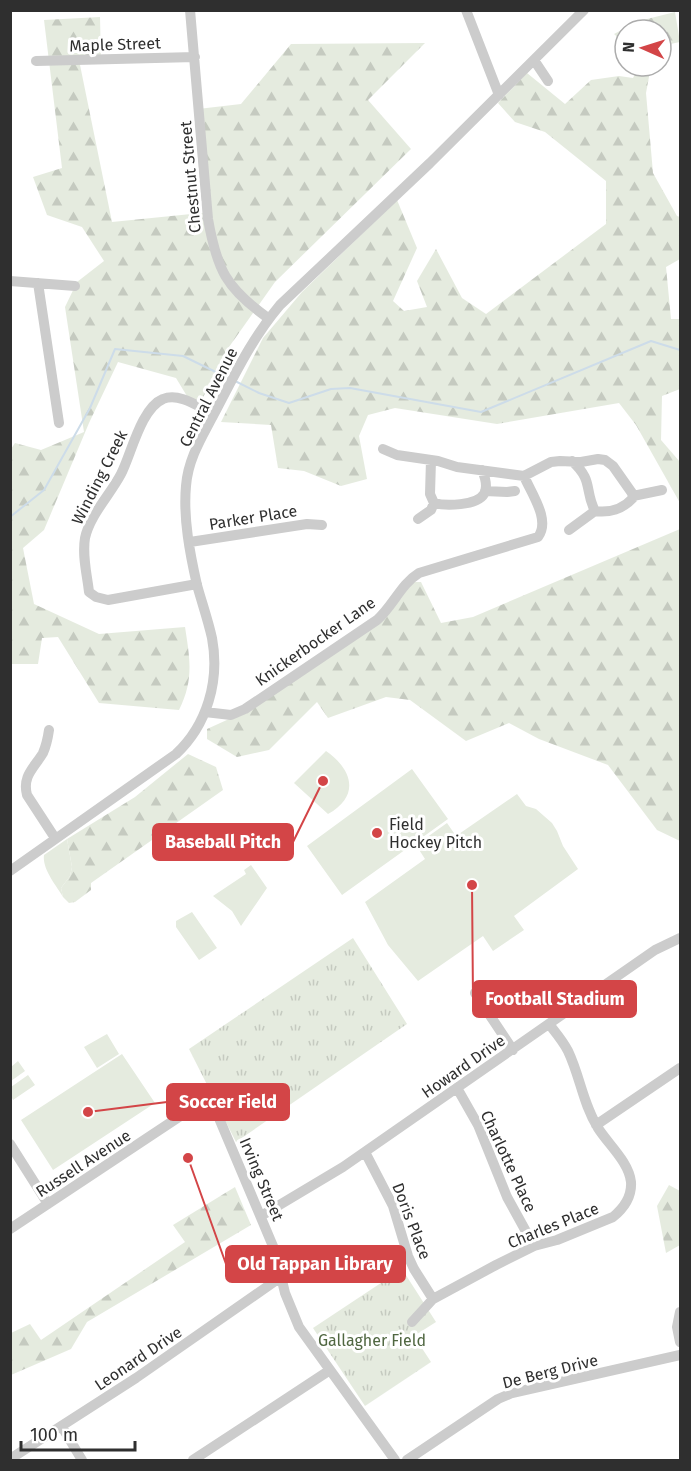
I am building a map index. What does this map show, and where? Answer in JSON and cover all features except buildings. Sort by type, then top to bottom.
[{"type":"street","name":"Chestnut Street","points":[[190,10],[208,219],[214,251],[230,286],[248,304],[268,318]]},
{"type":"street","points":[[466,10],[499,95]]},
{"type":"street","name":"Central Avenue","points":[[12,866],[176,754],[187,744],[205,712],[213,683],[214,651],[197,584],[186,520],[186,483],[196,447],[231,379],[268,318],[584,10]]},
{"type":"street","name":"Maple Street","points":[[36,62],[195,57]]},
{"type":"street","points":[[534,60],[548,81]]},
{"type":"street","points":[[10,281],[75,286]]},
{"type":"street","points":[[38,283],[59,423]]},
{"type":"street","name":"Winding Creek","points":[[197,584],[108,600],[96,597],[89,592],[83,552],[88,528],[121,473],[153,406],[163,399],[178,398],[214,414]]},
{"type":"street","points":[[383,449],[397,455],[457,467],[524,476],[551,462],[605,460],[613,466],[633,496]]},
{"type":"street","points":[[431,460],[430,494],[434,502],[444,506],[467,503],[480,498],[485,491],[485,477],[482,470]]},
{"type":"street","points":[[572,462],[589,484],[591,503],[595,512]]},
{"type":"street","name":"Knickerbocker Lane","points":[[205,712],[231,715],[245,709],[378,620],[411,578],[418,573],[538,537],[543,530],[543,522],[524,476]]},
{"type":"street","points":[[485,491],[515,490]]},
{"type":"street","points":[[569,530],[595,512],[604,512],[626,505],[633,496],[662,490]]},
{"type":"street","points":[[418,519],[430,510],[434,502]]},
{"type":"street","name":"Parker Place","points":[[190,542],[307,524],[322,525]]},
{"type":"street","points":[[49,730],[43,753],[29,771],[24,787],[55,838]]},
{"type":"street","name":"Howard Drive","points":[[261,1216],[365,1152],[655,950],[681,938]]},
{"type":"street","points":[[475,993],[513,1050]]},
{"type":"street","name":"Charles Place","points":[[412,1322],[433,1299],[534,1246],[557,1240],[613,1217],[628,1198],[631,1181],[626,1166],[596,1125],[568,1050],[549,1024]]},
{"type":"street","points":[[596,1125],[681,1068]]},
{"type":"street","name":"Charlotte Place","points":[[457,1088],[478,1125],[507,1197],[534,1246]]},
{"type":"street","name":"Irving Street","points":[[172,1123],[200,1103],[205,1101],[213,1104],[275,1251],[285,1293],[295,1318],[395,1461]]},
{"type":"street","name":"Russell Avenue","points":[[10,1229],[172,1123]]},
{"type":"street","points":[[10,1144],[48,1204]]},
{"type":"street","name":"Doris Place","points":[[365,1152],[393,1206],[414,1269],[433,1299]]},
{"type":"street","name":"Leonard Drive","points":[[10,1459],[62,1427],[281,1277]]},
{"type":"street","points":[[681,1312],[677,1327],[681,1342]]},
{"type":"street","name":"De Berg Drive","points":[[407,1461],[498,1399],[512,1393],[681,1355]]},
{"type":"street","points":[[193,1461],[330,1371]]},
{"type":"street","points":[[62,1427],[82,1461]]},
{"type":"green space","points":[[675,12],[680,42],[673,43],[673,18],[651,18]]},
{"type":"green space","points":[[100,17],[101,60],[79,60],[112,222],[211,212],[198,109],[241,104],[291,44],[425,43],[368,100],[411,149],[275,282],[229,347],[196,411],[176,378],[118,362],[89,423],[44,530],[23,548],[34,604],[99,634],[185,627],[190,669],[187,689],[179,710],[99,703],[58,637],[42,638],[38,664],[11,664],[11,449],[15,443],[41,450],[84,432],[65,307],[77,282],[104,261],[82,227],[47,215],[33,177],[62,168],[44,20]]},
{"type":"green space","points":[[527,73],[565,104],[591,80],[613,77],[649,78],[646,93],[653,173],[677,216],[680,217],[680,259],[666,267],[671,319],[680,319],[680,389],[662,396],[661,440],[680,462],[680,503],[636,425],[619,403],[497,424],[395,408],[368,415],[359,436],[367,479],[341,486],[304,471],[278,468],[271,425],[221,422],[263,338],[302,292],[397,200],[417,248],[393,301],[404,311],[427,307],[417,281],[436,249],[462,298],[486,314],[606,224],[606,181],[545,132],[515,122],[498,103]]},
{"type":"green space","points":[[680,529],[680,841],[657,830],[608,765],[539,739],[509,723],[466,741],[410,700],[386,697],[328,718],[317,702],[269,750],[237,757],[207,739],[207,729],[229,719],[377,625],[412,582],[421,582],[441,623],[473,617]]},
{"type":"green space","points":[[326,751],[342,766],[349,783],[349,791],[345,799],[328,814],[294,783]]},
{"type":"green space","points":[[188,754],[216,767],[223,790],[91,883],[91,890],[75,902],[69,903],[63,897],[61,888],[70,876],[72,867],[67,839],[135,797]]},
{"type":"green space","name":"Field Hockey Pitch","points":[[412,769],[448,819],[342,895],[307,846]]},
{"type":"green space","points":[[517,794],[526,806],[536,809],[552,823],[578,869],[514,916],[524,930],[493,951],[483,936],[418,981],[388,945],[365,902],[425,859],[416,845],[447,823],[456,836]]},
{"type":"green space","points":[[67,839],[72,867],[70,876],[61,888],[63,897],[47,871],[44,855]]},
{"type":"green space","points":[[251,865],[267,888],[241,926],[232,911],[213,896],[246,874],[244,870]]},
{"type":"green space","points":[[192,912],[217,948],[199,960],[176,927],[176,921]]},
{"type":"green space","points":[[353,938],[407,1024],[236,1142],[189,1049]]},
{"type":"green space","points":[[107,1034],[119,1054],[97,1068],[84,1047]]},
{"type":"green space","points":[[122,1054],[155,1103],[53,1170],[21,1120]]},
{"type":"green space","points":[[18,1061],[25,1071],[11,1081],[11,1067]]},
{"type":"green space","points":[[28,1075],[35,1085],[13,1100],[11,1087]]},
{"type":"green space","points":[[669,1185],[680,1191],[680,1245],[666,1253],[657,1206]]},
{"type":"green space","points":[[235,1187],[251,1225],[87,1322],[71,1349],[11,1375],[11,1333],[30,1324],[41,1340],[185,1242],[173,1225]]},
{"type":"green space","name":"Gallagher Field","points":[[402,1269],[436,1322],[414,1336],[431,1362],[365,1406],[313,1328]]},
{"type":"waterway","points":[[235,381],[259,393],[289,403],[331,389],[350,388],[481,412],[651,341],[680,350]]},
{"type":"waterway","points":[[10,517],[44,490],[90,408],[115,349],[183,356],[230,379]]},
{"type":"place","name":"Baseball Pitch","points":[[323,781]]},
{"type":"place","name":"Field Hockey Pitch","points":[[377,833]]},
{"type":"place","name":"Football Stadium","points":[[472,885]]},
{"type":"place","name":"Soccer Field","points":[[88,1112]]},
{"type":"place","name":"Old Tappan Library","points":[[188,1158]]}]
